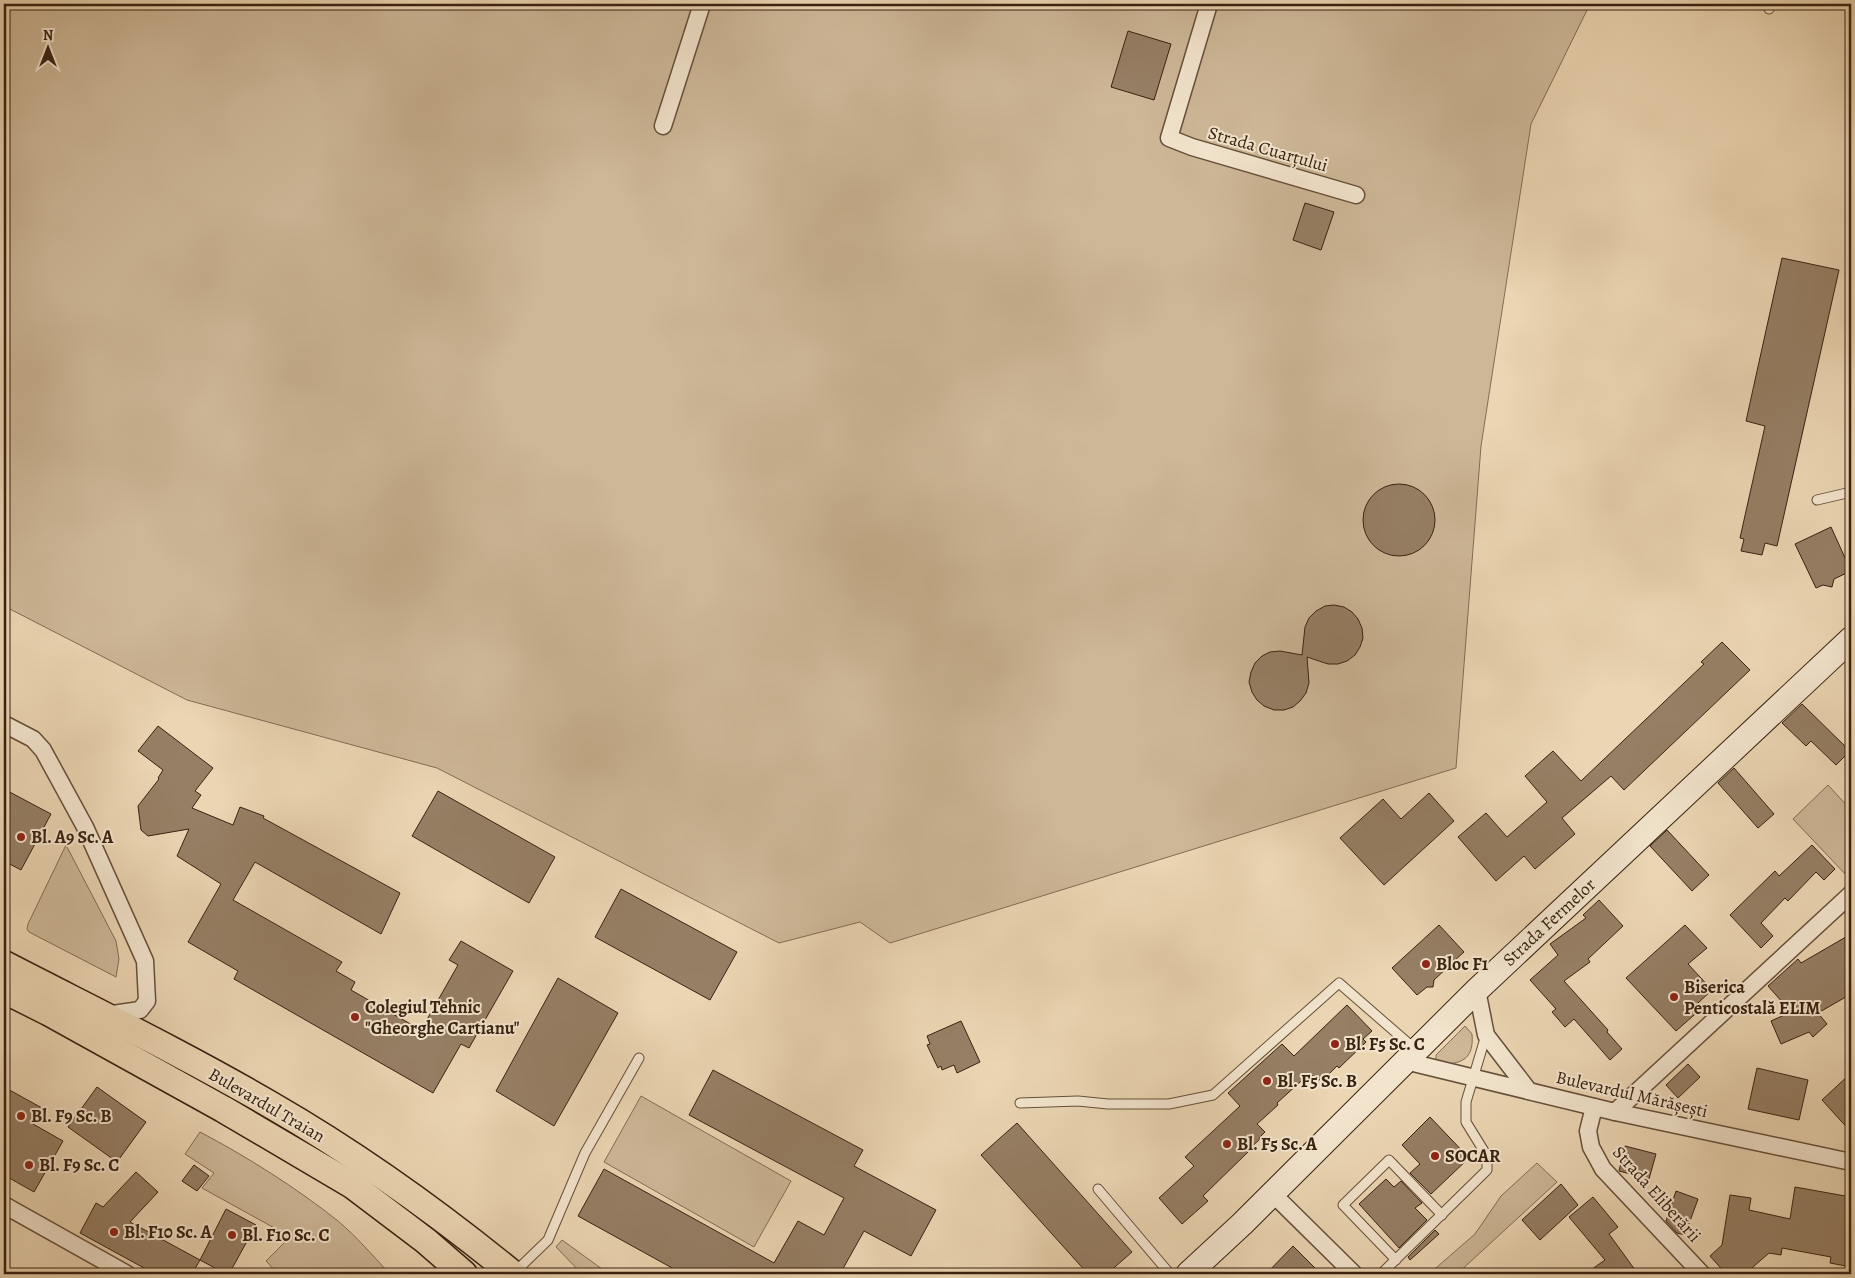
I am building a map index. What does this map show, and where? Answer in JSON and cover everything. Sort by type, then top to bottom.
[{"type":"main road","name":"Bulevardul Traian","points":[[4,964],[272,1105],[401,1189],[513,1274]]},
{"type":"main road","name":"Bulevardul Traian","points":[[4,990],[48,1012],[223,1109],[352,1185],[426,1241],[464,1274]]},
{"type":"street","points":[[663,126],[702,4]]},
{"type":"street","name":"Strada Cuarțului","points":[[1209,4],[1169,138],[1192,147],[1356,196]]},
{"type":"street","name":"Strada Fermelor","points":[[1188,1274],[1273,1194],[1477,990],[1851,639]]},
{"type":"street","points":[[4,724],[33,739],[43,750],[85,827],[145,962],[147,1001],[140,1010],[104,1015]]},
{"type":"street","points":[[1615,1112],[1851,894]]},
{"type":"street","points":[[1477,990],[1486,1035],[1529,1091]]},
{"type":"street","name":"Bulevardul Mărășești","points":[[1410,1056],[1472,1077],[1594,1107],[1851,1162]]},
{"type":"street","name":"Strada Eliberării","points":[[1594,1107],[1588,1131],[1591,1148],[1603,1169],[1702,1274]]},
{"type":"street","points":[[1273,1194],[1354,1274]]},
{"type":"street","points":[[4,1205],[127,1274]]},
{"type":"lane","points":[[1817,500],[1851,492]]},
{"type":"lane","points":[[1020,1103],[1078,1101],[1108,1104],[1169,1104],[1213,1095],[1339,983],[1410,1056]]},
{"type":"lane","points":[[1381,1274],[1487,1170],[1487,1156],[1466,1122],[1466,1102],[1486,1035]]},
{"type":"lane","points":[[513,1274],[548,1240],[585,1153],[639,1058]]},
{"type":"lane","points":[[1396,1260],[1343,1205],[1389,1160],[1442,1215]]},
{"type":"lane","points":[[1098,1189],[1170,1274]]},
{"type":"shaded area","points":[[4,4],[1590,4],[1531,124],[1481,446],[1456,768],[890,943],[860,922],[779,943],[437,768],[187,700],[4,606]]},
{"type":"shaded area","points":[[1828,785],[1851,810],[1851,872],[1847,876],[1793,819]]},
{"type":"shaded area","points":[[66,845],[116,941],[119,959],[116,977],[29,932],[27,929]]},
{"type":"shaded area","points":[[1465,1026],[1472,1034],[1469,1054],[1462,1061],[1442,1064],[1436,1059],[1436,1055]]},
{"type":"shaded area","points":[[641,1096],[791,1181],[754,1247],[604,1162]]},
{"type":"shaded area","points":[[200,1132],[306,1197],[338,1221],[389,1273],[278,1274],[266,1261],[287,1240],[278,1230],[202,1188],[214,1173],[185,1154]]},
{"type":"shaded area","points":[[1537,1163],[1557,1182],[1457,1274],[1429,1274],[1475,1234],[1501,1196]]},
{"type":"shaded area","points":[[562,1240],[609,1274],[582,1274],[556,1247]]},
{"type":"building","points":[[1128,31],[1171,44],[1154,100],[1111,87]]},
{"type":"building","points":[[1305,203],[1334,212],[1321,250],[1293,240]]},
{"type":"building","points":[[1782,258],[1839,270],[1777,546],[1765,543],[1762,555],[1741,551],[1744,539],[1740,538],[1765,426],[1746,421]]},
{"type":"building","points":[[1406,484],[1425,494],[1433,506],[1435,520],[1433,534],[1425,546],[1413,554],[1392,556],[1373,546],[1365,534],[1363,513],[1373,494],[1385,486]]},
{"type":"building","points":[[1831,527],[1851,571],[1834,579],[1832,587],[1823,585],[1816,588],[1795,544]]},
{"type":"building","points":[[1325,606],[1344,607],[1352,612],[1362,628],[1363,638],[1355,655],[1347,661],[1338,664],[1328,664],[1307,657],[1309,683],[1306,693],[1300,701],[1293,707],[1284,710],[1274,710],[1264,706],[1252,692],[1249,682],[1255,663],[1262,656],[1270,652],[1280,651],[1302,655],[1305,627],[1309,618]]},
{"type":"building","points":[[1722,642],[1750,670],[1624,790],[1611,776],[1562,818],[1575,834],[1535,869],[1524,856],[1496,881],[1458,837],[1486,813],[1507,837],[1547,802],[1525,776],[1553,751],[1581,781],[1704,664],[1701,662]]},
{"type":"building","points":[[1802,704],[1850,751],[1836,765],[1811,741],[1806,746],[1782,723]]},
{"type":"building","points":[[158,726],[213,768],[195,791],[201,795],[192,808],[233,825],[240,807],[264,816],[263,818],[400,893],[381,934],[255,862],[233,900],[342,962],[336,971],[355,982],[351,990],[421,1030],[458,965],[449,960],[461,941],[513,971],[469,1048],[461,1044],[433,1093],[234,979],[238,971],[188,942],[221,884],[177,856],[189,829],[148,836],[141,830],[138,806],[159,779],[163,770],[138,751]]},
{"type":"building","points":[[1734,768],[1774,814],[1758,828],[1718,783]]},
{"type":"building","name":"Bl. A9 Sc. A","points":[[4,789],[51,814],[21,870],[4,861]]},
{"type":"building","points":[[438,791],[555,857],[529,903],[412,836]]},
{"type":"building","points":[[1429,793],[1454,821],[1384,885],[1340,838],[1383,799],[1401,819]]},
{"type":"building","points":[[1667,830],[1709,875],[1692,891],[1650,846]]},
{"type":"building","points":[[1812,845],[1835,869],[1824,880],[1816,872],[1788,901],[1785,898],[1761,923],[1773,936],[1761,948],[1730,915],[1775,871],[1779,876]]},
{"type":"building","points":[[621,889],[737,952],[710,1000],[595,937]]},
{"type":"building","points":[[1599,900],[1623,926],[1588,959],[1590,962],[1564,981],[1608,1030],[1607,1032],[1622,1049],[1610,1060],[1574,1019],[1565,1027],[1552,1012],[1556,1009],[1530,980],[1558,955],[1550,944],[1586,918],[1583,915]]},
{"type":"building","name":"Bloc F1","points":[[1439,925],[1464,952],[1454,961],[1455,967],[1448,967],[1434,980],[1433,987],[1427,987],[1417,995],[1392,968]]},
{"type":"building","points":[[1685,925],[1707,948],[1688,964],[1712,990],[1698,1003],[1702,1008],[1676,1031],[1626,978]]},
{"type":"building","points":[[1851,934],[1851,994],[1818,1013],[1827,1024],[1813,1037],[1809,1032],[1781,1044],[1771,1021],[1791,1012],[1768,986],[1798,959],[1801,963]]},
{"type":"building","points":[[558,978],[618,1013],[554,1126],[496,1091]]},
{"type":"building","points":[[1347,1005],[1372,1031],[1363,1039],[1366,1042],[1339,1068],[1337,1066],[1326,1077],[1324,1076],[1318,1081],[1310,1073],[1277,1103],[1278,1105],[1257,1124],[1265,1132],[1260,1139],[1203,1196],[1208,1201],[1182,1224],[1159,1198],[1194,1166],[1185,1157],[1240,1106],[1228,1093],[1282,1044],[1294,1056]]},
{"type":"building","points":[[961,1021],[980,1062],[957,1073],[954,1065],[942,1070],[941,1066],[938,1068],[927,1045],[930,1044],[927,1036]]},
{"type":"building","points":[[1688,1064],[1700,1077],[1678,1098],[1666,1085]]},
{"type":"building","points":[[1757,1068],[1808,1080],[1799,1120],[1748,1109]]},
{"type":"building","points":[[713,1070],[863,1150],[854,1166],[936,1210],[911,1256],[864,1231],[840,1274],[683,1274],[578,1216],[604,1169],[774,1263],[798,1221],[824,1235],[844,1198],[689,1115]]},
{"type":"building","points":[[1851,1073],[1851,1132],[1822,1100]]},
{"type":"building","points":[[4,1087],[42,1108],[33,1124],[63,1141],[34,1192],[4,1175]]},
{"type":"building","points":[[97,1087],[146,1122],[117,1162],[68,1127]]},
{"type":"building","points":[[1430,1117],[1469,1158],[1431,1194],[1410,1173],[1420,1164],[1402,1145]]},
{"type":"building","points":[[1017,1123],[1132,1252],[1107,1274],[1088,1274],[981,1155]]},
{"type":"building","points":[[1625,1146],[1656,1154],[1649,1179],[1619,1171]]},
{"type":"building","points":[[194,1165],[209,1176],[197,1191],[182,1181]]},
{"type":"building","points":[[136,1172],[158,1192],[130,1222],[200,1260],[192,1274],[155,1274],[80,1233],[96,1203],[103,1207]]},
{"type":"building","points":[[1386,1179],[1394,1187],[1401,1181],[1422,1203],[1415,1208],[1427,1220],[1399,1248],[1359,1204]]},
{"type":"building","points":[[1561,1184],[1578,1205],[1540,1240],[1522,1220]]},
{"type":"building","points":[[1795,1187],[1851,1197],[1851,1267],[1830,1263],[1831,1257],[1782,1248],[1781,1255],[1769,1253],[1745,1274],[1726,1274],[1710,1256],[1722,1245],[1730,1195],[1751,1198],[1749,1210],[1790,1219]]},
{"type":"building","points":[[1676,1191],[1698,1199],[1685,1235],[1677,1233],[1666,1221]]},
{"type":"building","points":[[1593,1197],[1618,1227],[1609,1234],[1638,1274],[1585,1274],[1605,1260],[1569,1217]]},
{"type":"building","name":"Bl. F10 Sc. C","points":[[226,1209],[256,1225],[229,1274],[200,1260]]},
{"type":"building","points":[[1435,1230],[1439,1234],[1410,1260],[1408,1257]]},
{"type":"building","points":[[1293,1246],[1321,1274],[1266,1274]]},
{"type":"place","name":"Bl. A9 Sc. A","points":[[21,837]]},
{"type":"place","name":"Bloc F1","points":[[1426,964]]},
{"type":"place","name":"Biserica Penticostală ELIM","points":[[1674,997]]},
{"type":"place","name":"Colegiul Tehnic \"Gheorghe Cartianu\"","points":[[355,1017]]},
{"type":"place","name":"Bl. F5 Sc. C","points":[[1335,1044]]},
{"type":"place","name":"Bl. F5 Sc. B","points":[[1267,1081]]},
{"type":"place","name":"Bl. F9 Sc. B","points":[[21,1116]]},
{"type":"place","name":"Bl. F5 Sc. A","points":[[1227,1144]]},
{"type":"place","name":"SOCAR","points":[[1435,1156]]},
{"type":"place","name":"Bl. F9 Sc. C","points":[[29,1165]]},
{"type":"place","name":"Bl. F10 Sc. A","points":[[114,1232]]},
{"type":"place","name":"Bl. F10 Sc. C","points":[[232,1235]]}]
